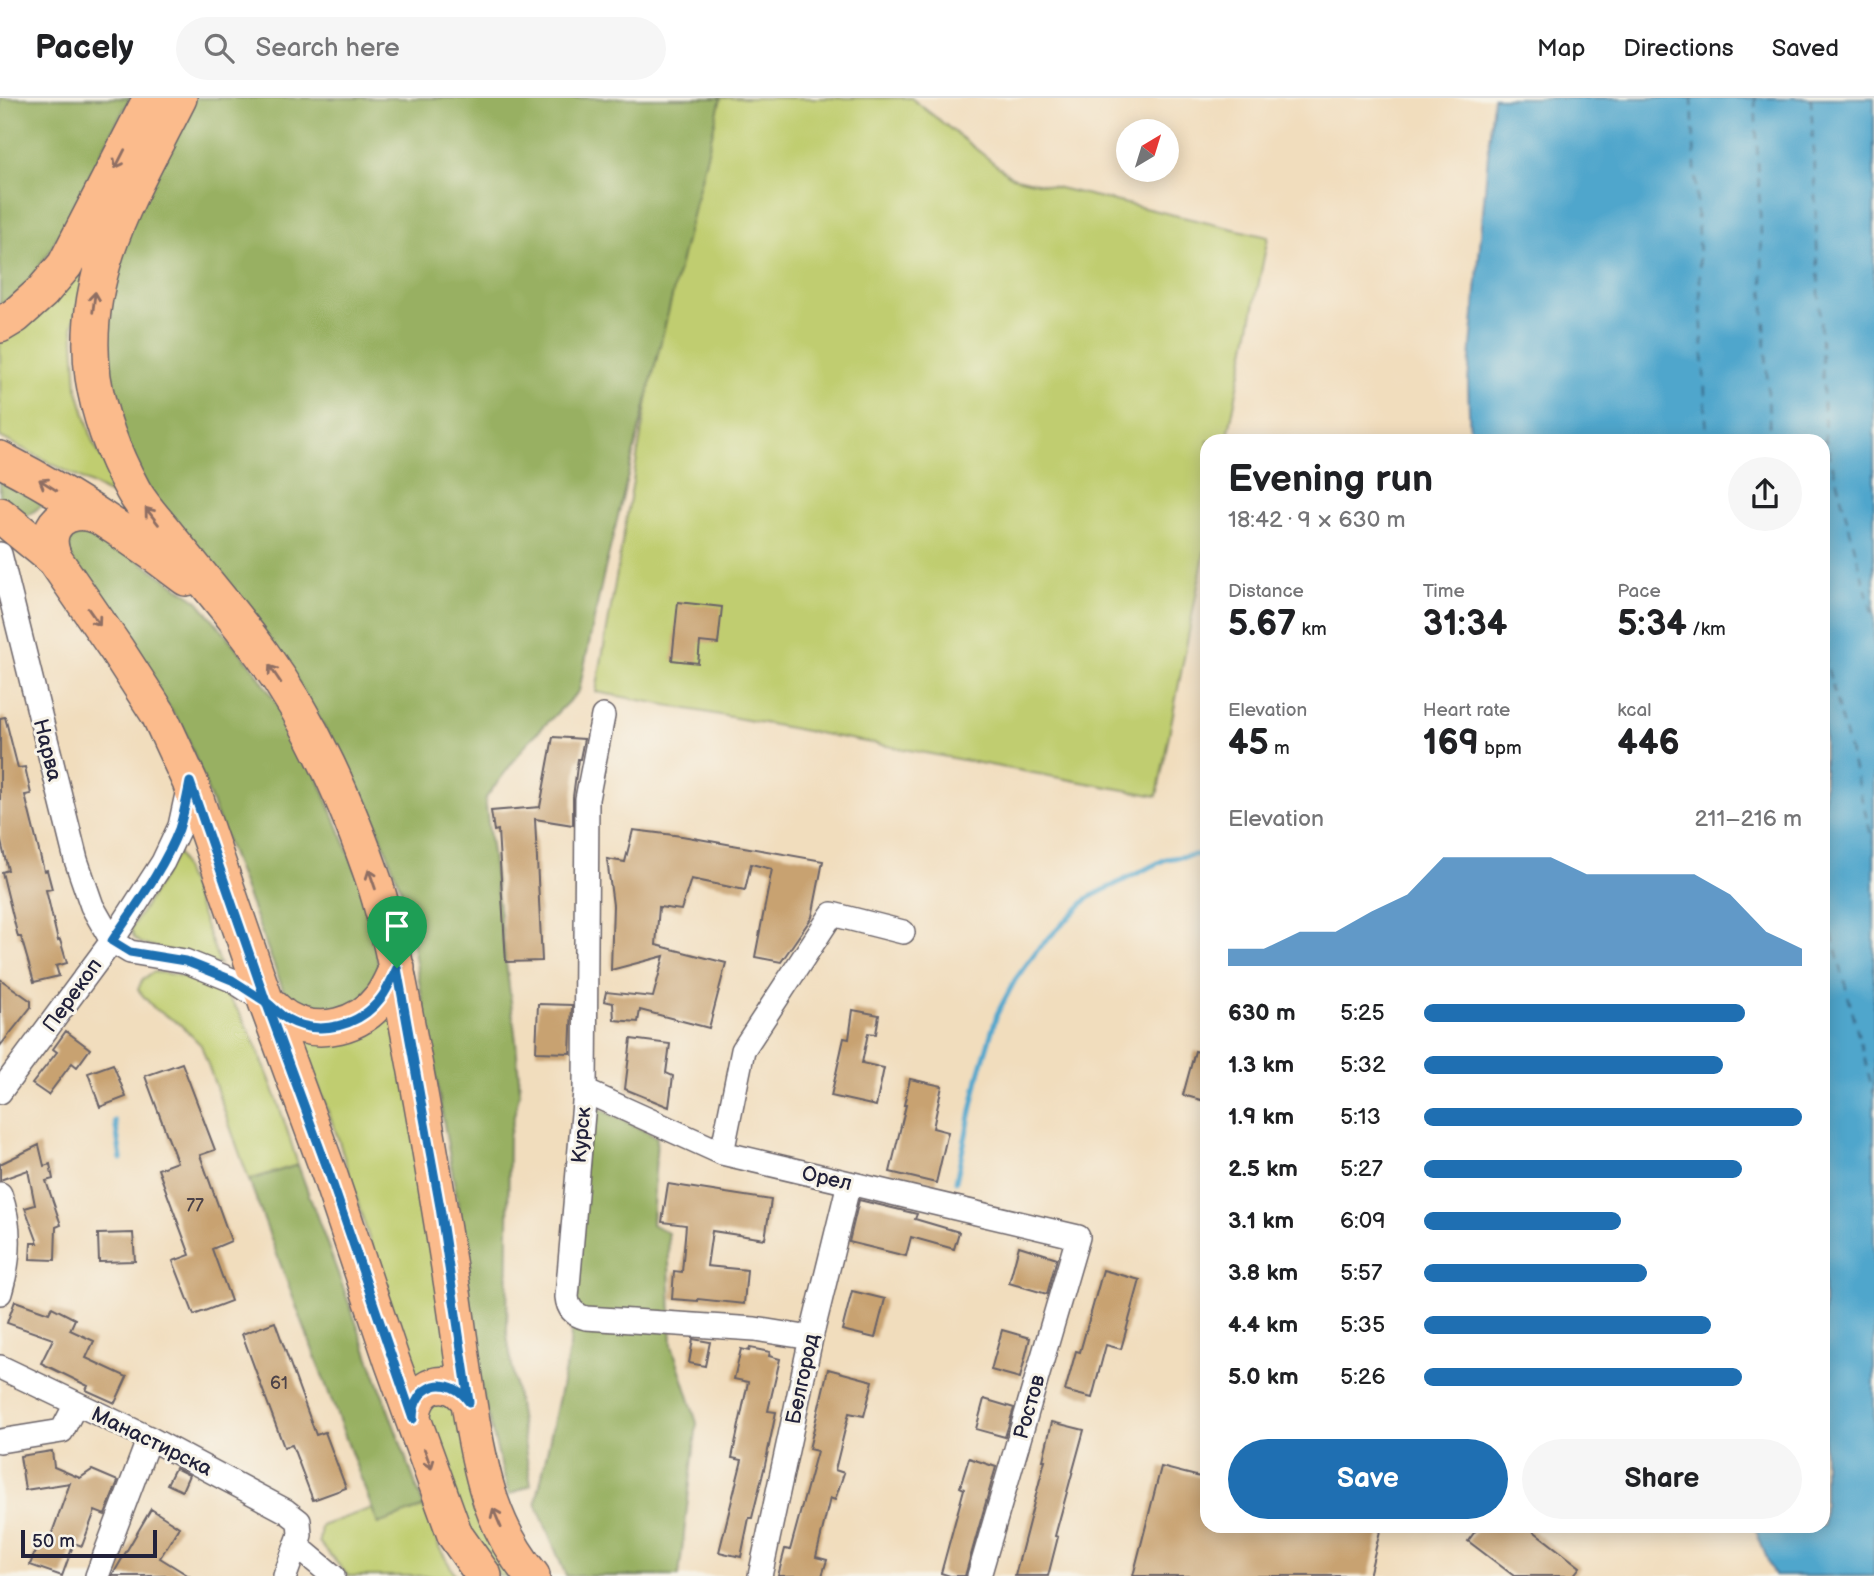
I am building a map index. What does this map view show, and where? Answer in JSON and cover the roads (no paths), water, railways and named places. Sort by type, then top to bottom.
[{"type":"main road","points":[[0,325],[15,316],[42,292],[65,265],[150,98]]},
{"type":"main road","points":[[179,98],[112,231],[97,278],[92,324],[93,374],[99,408],[113,449],[135,494],[262,654],[319,745],[376,887],[397,968],[440,1207],[483,1480],[508,1542],[532,1576]]},
{"type":"main road","points":[[0,459],[100,517],[225,608]]},
{"type":"main road","points":[[100,517],[80,511],[58,521],[51,533],[51,551],[55,561],[159,715],[190,782],[413,1419],[456,1535],[484,1576]]},
{"type":"main road","points":[[0,515],[55,561]]},
{"type":"main road","points":[[266,1002],[287,1019],[307,1027],[342,1025],[358,1019],[372,1008],[383,996],[397,968]]},
{"type":"main road","points":[[413,1419],[416,1400],[432,1386],[451,1386],[469,1402]]},
{"type":"street","name":"Нарва","points":[[0,554],[76,860],[92,906],[112,941]]},
{"type":"street","name":"Курск","points":[[603,716],[587,799],[585,1091],[567,1297],[570,1308],[586,1318],[755,1329],[811,1338]]},
{"type":"street","name":"Перекоп","points":[[0,1092],[112,941],[168,852],[180,826],[190,782]]},
{"type":"street","points":[[722,1153],[743,1050],[832,914],[903,932]]},
{"type":"street","points":[[112,941],[130,952],[185,961],[232,980],[266,1002]]},
{"type":"street","name":"Орел","points":[[585,1091],[722,1153],[1078,1237]]},
{"type":"street","name":"Белгород","points":[[760,1576],[811,1338],[849,1183]]},
{"type":"street","points":[[0,1194],[6,1212],[8,1235],[8,1258],[0,1293]]},
{"type":"street","name":"Ростов","points":[[979,1576],[1078,1237]]},
{"type":"street","name":"Манастирска","points":[[0,1367],[149,1438],[286,1511],[299,1521],[300,1535],[296,1545]]},
{"type":"street","points":[[0,1441],[62,1431],[76,1404]]},
{"type":"street","points":[[97,1576],[149,1438]]},
{"type":"street","points":[[285,1576],[296,1545],[333,1576]]},
{"type":"water","points":[[1493,98],[1874,98],[1874,1576],[1774,1576],[1757,1533],[1830,1533],[1830,434],[1470,434],[1468,382]]},
{"type":"waterway","points":[[956,1181],[979,1074],[997,1014],[1015,980],[1038,949],[1088,898],[1166,859],[1200,854]]},
{"type":"waterway","points":[[115,1121],[121,1159]]}]
